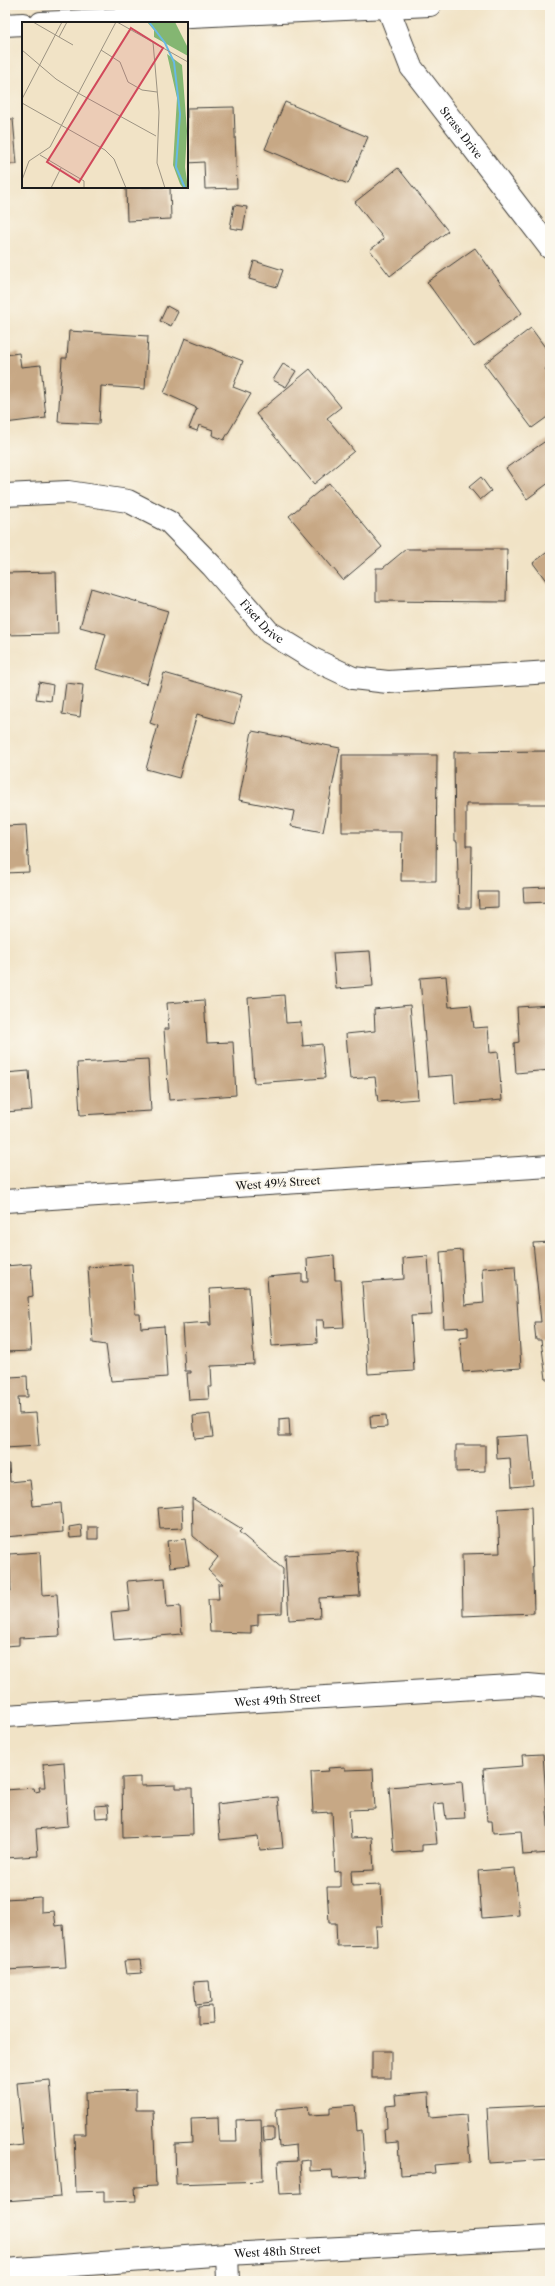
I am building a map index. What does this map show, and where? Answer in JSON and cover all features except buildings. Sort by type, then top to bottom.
[{"type":"street","points":[[64,22],[430,5]]},
{"type":"street","name":"Strass Drive","points":[[388,8],[411,67],[550,248]]},
{"type":"street","points":[[5,25],[22,24]]},
{"type":"street","name":"Fiset Drive","points":[[5,495],[68,492],[128,501],[170,522],[212,566],[269,632],[313,659],[353,678],[388,682],[550,672]]},
{"type":"street","name":"West 49½ Street","points":[[5,1201],[550,1166]]},
{"type":"street","name":"West 49th Street","points":[[5,1716],[520,1686],[550,1687]]},
{"type":"street","name":"West 48th Street","points":[[5,2270],[227,2254],[550,2237]]},
{"type":"street","points":[[227,2254],[228,2281]]}]
